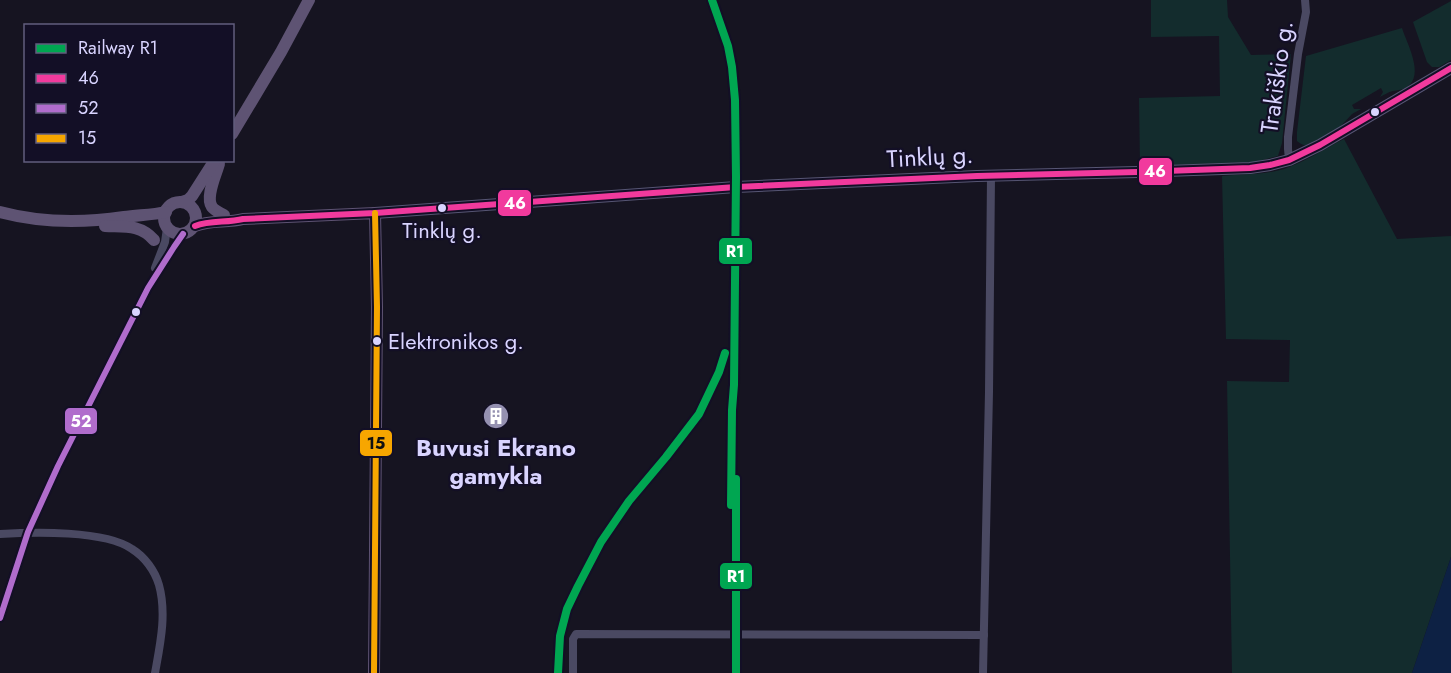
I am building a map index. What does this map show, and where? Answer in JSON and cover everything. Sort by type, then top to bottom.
[{"type":"main road","points":[[234,131],[309,0]]},
{"type":"main road","name":"Tinklų g.","points":[[195,226],[202,223],[243,219],[375,213],[736,187],[1250,168],[1289,160],[1320,145],[1451,68]]},
{"type":"main road","points":[[167,227],[164,216],[166,212],[172,205],[188,200],[218,162]]},
{"type":"main road","points":[[113,219],[167,227],[174,233],[183,234],[192,230],[196,222],[195,212],[218,162]]},
{"type":"main road","name":"Tinklų g.","points":[[218,162],[209,196],[213,208],[224,215]]},
{"type":"main road","points":[[182,202],[189,205],[195,212]]},
{"type":"main road","points":[[0,212],[42,220],[77,220],[113,219],[166,212]]},
{"type":"main road","name":"Tinklų g.","points":[[195,212],[243,219]]},
{"type":"main road","points":[[374,673],[377,307],[375,213]]},
{"type":"main road","points":[[77,220],[91,225],[135,227],[148,232],[154,240]]},
{"type":"street","name":"Trakiškio g.","points":[[1289,160],[1288,137],[1298,54],[1306,12],[1305,0]]},
{"type":"street","points":[[983,673],[991,176]]},
{"type":"street","points":[[150,278],[165,242],[167,227]]},
{"type":"street","points":[[0,618],[28,532],[58,466],[148,288],[183,234]]},
{"type":"street","points":[[148,288],[156,254],[154,240]]},
{"type":"street","points":[[0,534],[64,533],[107,539],[129,547],[143,558],[153,570],[162,601],[162,632],[155,673]]},
{"type":"street","points":[[573,673],[573,639],[576,634],[984,635]]},
{"type":"green space","points":[[1151,0],[1227,0],[1228,17],[1251,55],[1291,54],[1282,143],[1278,156],[1255,162],[1140,166],[1139,98],[1220,96],[1219,36],[1151,37]]},
{"type":"green space","points":[[1451,1],[1451,60],[1439,67],[1432,67],[1427,62],[1413,22]]},
{"type":"green space","points":[[1402,28],[1415,67],[1412,82],[1405,88],[1380,97],[1383,92],[1381,88],[1352,105],[1354,109],[1361,109],[1352,114],[1339,128],[1310,144],[1303,145],[1297,141],[1306,56]]},
{"type":"green space","points":[[1344,139],[1397,239],[1451,236],[1451,557],[1412,673],[1232,673],[1227,381],[1289,382],[1290,340],[1226,339],[1222,176],[1284,169]]},
{"type":"water","points":[[1451,557],[1451,673],[1412,673]]},
{"type":"rail line","name":"R1","points":[[712,0],[728,46],[735,100],[734,385],[731,505]]},
{"type":"rail line","name":"R1","points":[[558,673],[560,636],[567,609],[578,586],[601,542],[629,501],[699,414],[719,372],[725,353]]},
{"type":"rail line","name":"R1","points":[[736,479],[736,673]]},
{"type":"transit line","name":"46","points":[[195,226],[243,219],[375,213],[736,187],[977,176],[1250,168],[1289,160],[1320,145],[1451,68]]},
{"type":"transit line","name":"15","points":[[374,673],[377,307],[375,213]]},
{"type":"transit line","name":"52","points":[[0,618],[28,532],[58,466],[148,288],[183,234]]},
{"type":"place","name":"Tinklų g.","points":[[442,208]]},
{"type":"place","name":"Elektronikos g.","points":[[377,341]]},
{"type":"place","name":"Buvusi Ekrano gamykla","points":[[496,416]]}]
